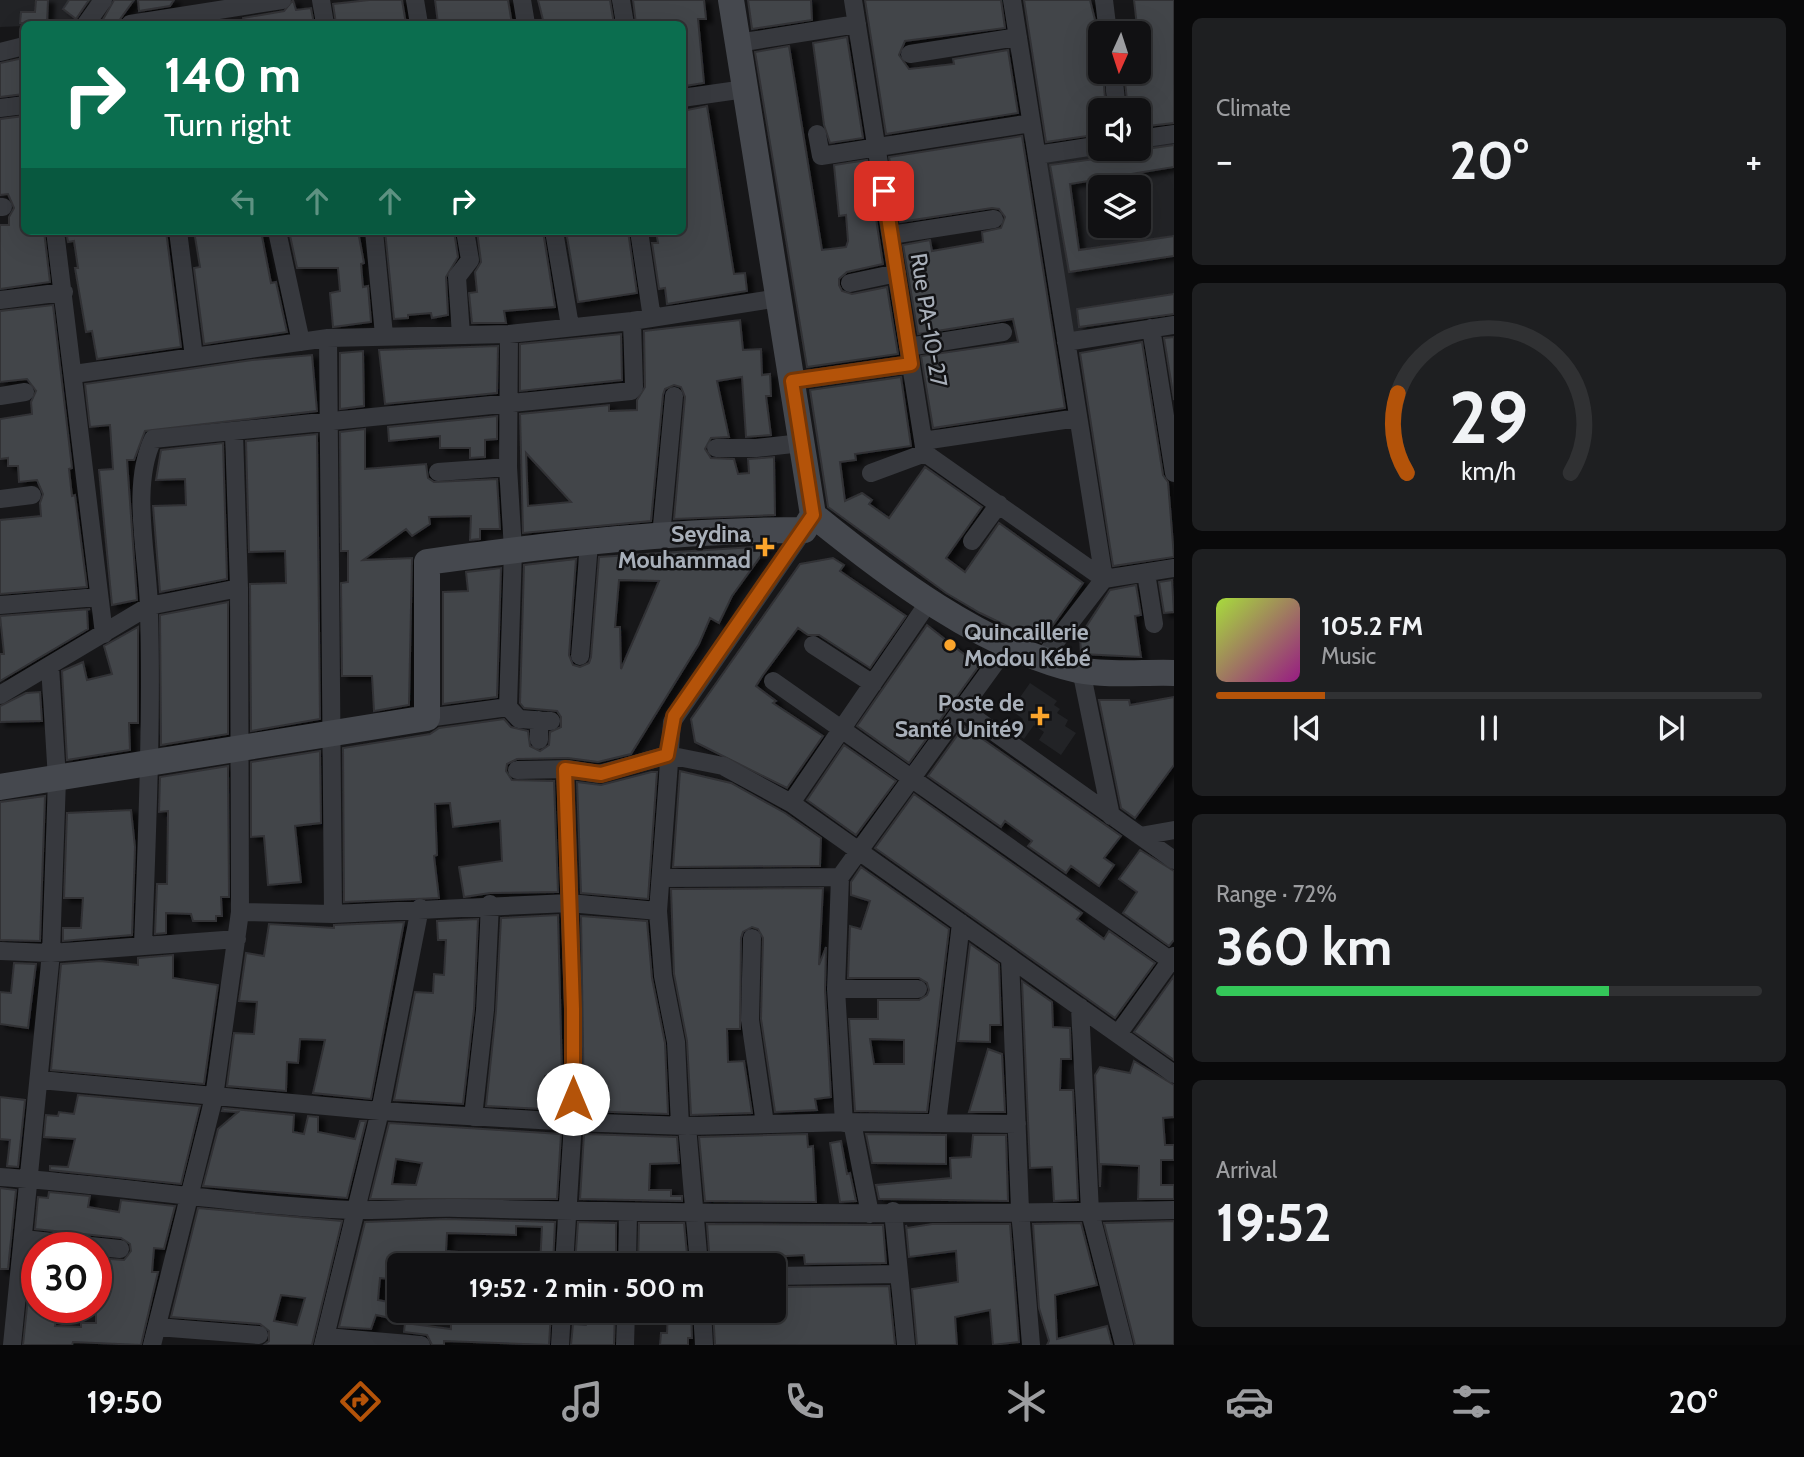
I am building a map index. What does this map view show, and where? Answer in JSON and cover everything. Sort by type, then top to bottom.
[{"type":"street","points":[[88,21],[103,0]]},
{"type":"street","points":[[152,21],[282,0]]},
{"type":"street","points":[[321,0],[325,21]]},
{"type":"street","points":[[415,0],[418,21]]},
{"type":"street","points":[[522,0],[526,21]]},
{"type":"street","points":[[621,0],[624,21]]},
{"type":"street","points":[[698,1253],[676,1042],[663,976],[658,911],[667,755],[674,716],[808,522],[802,443],[731,0]]},
{"type":"street","name":"Rue PA-10-27","points":[[853,0],[924,447]]},
{"type":"street","points":[[1012,0],[1104,579],[1043,658]]},
{"type":"street","points":[[1104,0],[1107,21]]},
{"type":"street","points":[[738,43],[857,24]]},
{"type":"street","points":[[911,54],[1018,37]]},
{"type":"street","points":[[0,52],[21,47]]},
{"type":"street","points":[[686,98],[746,89]]},
{"type":"street","points":[[0,108],[21,105]]},
{"type":"street","points":[[817,134],[821,156],[1031,123]]},
{"type":"street","points":[[1151,137],[1174,134]]},
{"type":"street","points":[[1037,155],[1088,147]]},
{"type":"street","points":[[891,235],[994,219]]},
{"type":"street","points":[[56,235],[104,634]]},
{"type":"street","points":[[179,235],[194,357]]},
{"type":"street","points":[[278,235],[301,342]]},
{"type":"street","points":[[374,235],[384,335]]},
{"type":"street","points":[[461,335],[457,277],[470,260],[466,235]]},
{"type":"street","points":[[555,235],[569,326]]},
{"type":"street","points":[[640,235],[652,318]]},
{"type":"street","points":[[850,283],[897,273]]},
{"type":"street","points":[[0,300],[64,292]]},
{"type":"street","points":[[74,374],[328,338],[509,334],[632,321],[779,298]]},
{"type":"street","points":[[142,945],[150,764],[149,606],[141,499],[150,444],[155,438],[234,433],[327,421],[631,391],[634,387],[632,321]]},
{"type":"street","points":[[1066,342],[1174,325]]},
{"type":"street","points":[[1151,328],[1174,473]]},
{"type":"street","points":[[792,381],[1003,332]]},
{"type":"street","points":[[509,334],[508,467],[513,550],[508,707],[519,719],[545,721],[539,740]]},
{"type":"street","points":[[328,338],[333,914]]},
{"type":"street","points":[[0,396],[25,393]]},
{"type":"street","points":[[661,536],[674,396]]},
{"type":"street","points":[[871,473],[924,447],[1078,418]]},
{"type":"street","points":[[152,1345],[214,1097],[240,912],[239,588],[234,433]]},
{"type":"street","points":[[716,448],[756,448],[802,443]]},
{"type":"street","points":[[924,447],[1104,579],[1174,568]]},
{"type":"street","points":[[438,472],[508,467]]},
{"type":"street","points":[[0,499],[32,495]]},
{"type":"street","points":[[972,541],[999,504]]},
{"type":"street","points":[[427,718],[425,564],[513,550],[808,522],[928,603],[1009,644],[1081,670],[1174,673]]},
{"type":"street","points":[[580,656],[589,543]]},
{"type":"street","points":[[1146,573],[1154,624]]},
{"type":"street","points":[[0,695],[149,606],[239,588]]},
{"type":"street","points":[[0,605],[98,597]]},
{"type":"street","points":[[792,803],[928,603]]},
{"type":"street","points":[[870,1214],[848,1123],[836,989],[840,877],[1009,644]]},
{"type":"street","points":[[813,645],[873,684]]},
{"type":"street","points":[[24,1232],[51,953],[57,779],[50,666]]},
{"type":"street","points":[[1081,670],[1111,816]]},
{"type":"street","points":[[772,681],[1173,960],[1118,1034]]},
{"type":"street","points":[[0,787],[150,764],[238,747],[508,707]]},
{"type":"street","points":[[962,709],[1174,860]]},
{"type":"street","points":[[517,770],[565,769],[601,774],[667,755],[723,766],[792,803],[1174,1074]]},
{"type":"street","points":[[565,769],[573,1009],[573,1122],[565,1253]]},
{"type":"street","points":[[1140,836],[1174,830]]},
{"type":"street","points":[[661,878],[840,877]]},
{"type":"street","points":[[240,912],[333,914],[490,904],[569,903],[658,911]]},
{"type":"street","points":[[473,1117],[485,1010],[490,904]]},
{"type":"street","points":[[420,908],[380,1111],[325,1341],[421,1345]]},
{"type":"street","points":[[937,1123],[961,923]]},
{"type":"street","points":[[0,951],[51,953],[237,939]]},
{"type":"street","points":[[752,939],[750,1020],[765,1124]]},
{"type":"street","points":[[1010,958],[1020,1210],[1031,1345]]},
{"type":"street","points":[[836,989],[918,989]]},
{"type":"street","points":[[1080,1007],[1090,1212],[1125,1345]]},
{"type":"street","points":[[40,1080],[380,1111],[573,1122],[684,1126],[1017,1124]]},
{"type":"street","points":[[0,1177],[188,1198],[355,1210],[429,1207],[628,1213],[870,1214],[893,1211],[1174,1210]]},
{"type":"street","points":[[893,1211],[906,1345]]},
{"type":"street","points":[[627,1253],[628,1213]]},
{"type":"street","points":[[112,1248],[120,1249]]},
{"type":"street","points":[[12,1345],[21,1258]]},
{"type":"street","points":[[786,1276],[899,1274]]},
{"type":"street","points":[[560,1345],[561,1323]]},
{"type":"street","points":[[625,1345],[626,1323]]},
{"type":"street","points":[[703,1323],[704,1345]]},
{"type":"street","points":[[157,1327],[259,1335]]},
{"type":"shaded area","points":[[0,0],[95,0],[80,21],[21,21],[21,26],[0,27]]},
{"type":"shaded area","points":[[1174,140],[1174,318],[1069,334],[1041,160],[1088,153],[1088,161],[1151,161],[1151,143]]},
{"type":"shaded area","name":"Poste de Santé Unité9","points":[[1030,683],[1057,701],[1054,705],[1060,709],[1057,713],[1068,720],[1065,726],[1076,733],[1061,755],[1039,740],[1044,732],[1034,725],[1024,739],[1014,732],[1023,719],[1011,710]]},
{"type":"building","points":[[36,0],[48,0],[47,21],[20,23],[21,12],[35,12]]},
{"type":"building","points":[[69,0],[89,0],[76,19],[63,9]]},
{"type":"building","points":[[114,0],[134,0],[119,21],[102,21]]},
{"type":"building","points":[[138,0],[174,0],[170,6],[139,11]]},
{"type":"building","points":[[293,0],[296,10],[311,8],[313,21],[244,21],[243,18],[284,11]]},
{"type":"building","points":[[402,0],[406,21],[336,21],[333,4]]},
{"type":"building","points":[[435,0],[508,0],[512,21],[438,21]]},
{"type":"building","points":[[538,0],[610,0],[614,21],[543,21]]},
{"type":"building","points":[[633,0],[704,0],[706,19],[698,19],[704,83],[686,86],[686,21],[636,21]]},
{"type":"building","points":[[748,0],[811,0],[812,20],[752,29]]},
{"type":"building","points":[[865,0],[1001,0],[1005,28],[905,41],[899,55],[909,69],[954,64],[953,59],[1008,50],[1018,113],[886,134]]},
{"type":"building","points":[[1024,0],[1090,0],[1095,21],[1088,21],[1088,84],[1104,84],[1105,98],[1088,98],[1088,136],[1046,142]]},
{"type":"building","points":[[1134,0],[1174,0],[1174,123],[1151,126],[1151,98],[1127,98],[1125,84],[1152,84],[1152,21],[1136,21]]},
{"type":"building","points":[[847,37],[863,138],[830,143],[824,125],[813,43]]},
{"type":"building","points":[[789,46],[822,250],[846,247],[848,241],[846,215],[839,216],[834,165],[867,160],[883,264],[847,272],[839,279],[839,285],[842,291],[852,294],[887,287],[898,354],[807,367],[755,52]]},
{"type":"building","points":[[21,58],[21,94],[0,97],[0,63]]},
{"type":"building","points":[[707,106],[734,274],[745,273],[747,291],[667,304],[665,288],[659,289],[652,243],[658,243],[657,235],[686,235],[686,110]]},
{"type":"building","points":[[21,116],[21,235],[44,235],[50,282],[0,289],[0,225],[9,225],[9,217],[14,208],[8,194],[0,195],[0,119]]},
{"type":"building","points":[[1022,136],[1065,408],[933,428],[921,356],[1018,342],[1013,319],[918,334],[903,245],[930,240],[932,251],[983,242],[982,232],[1001,228],[1005,217],[999,209],[992,208],[900,222],[889,157]]},
{"type":"building","points":[[1174,145],[1174,167],[1125,175],[1088,175],[1088,181],[1070,184],[1079,250],[1174,236],[1174,256],[1069,272],[1050,165],[1088,160],[1151,161],[1151,148]]},
{"type":"building","points":[[67,235],[167,235],[181,347],[97,359],[92,331],[86,332],[75,268],[78,268],[74,241],[68,242]]},
{"type":"building","points":[[195,235],[262,235],[271,283],[276,282],[287,332],[204,344],[194,268],[200,267]]},
{"type":"building","points":[[290,235],[359,235],[364,263],[361,264],[363,287],[368,286],[371,322],[333,327],[330,293],[340,291],[338,268],[297,268]]},
{"type":"building","points":[[385,235],[455,235],[458,257],[446,277],[448,315],[432,318],[431,313],[394,319]]},
{"type":"building","points":[[478,235],[544,235],[555,307],[504,311],[506,323],[472,323],[469,293],[477,292],[475,272],[481,262]]},
{"type":"building","points":[[567,235],[629,235],[637,293],[578,302]]},
{"type":"building","points":[[1174,294],[1174,314],[1079,327],[1077,309]]},
{"type":"building","points":[[53,305],[72,468],[69,469],[72,496],[75,495],[87,587],[0,594],[0,520],[41,516],[40,503],[43,494],[37,480],[19,482],[18,466],[8,466],[8,458],[0,459],[0,419],[32,414],[31,402],[36,391],[27,379],[0,382],[0,311]]},
{"type":"building","points":[[740,320],[743,350],[761,349],[762,375],[770,374],[771,396],[766,396],[771,435],[746,437],[742,377],[717,381],[729,437],[711,438],[705,449],[711,458],[734,459],[738,474],[749,473],[748,459],[774,457],[775,515],[674,519],[685,397],[681,387],[674,385],[665,389],[663,395],[651,521],[523,533],[520,414],[609,405],[609,411],[637,410],[637,400],[645,387],[644,331]],"holes":[[[526,453],[571,502],[528,506]]]},
{"type":"building","points":[[621,334],[622,380],[520,391],[520,344]]},
{"type":"building","points":[[1174,337],[1174,400],[1164,338]]},
{"type":"building","points":[[1142,342],[1163,475],[1168,482],[1174,557],[1113,566],[1080,353]]},
{"type":"building","points":[[498,346],[497,393],[385,404],[379,350]]},
{"type":"building","points":[[363,351],[364,406],[340,409],[340,353]]},
{"type":"building","points":[[312,355],[317,411],[145,431],[134,460],[127,460],[137,600],[112,605],[99,470],[113,469],[110,425],[90,427],[85,384],[252,360]]},
{"type":"building","points":[[901,377],[911,446],[855,454],[856,460],[840,462],[845,501],[862,493],[872,500],[869,504],[889,518],[925,467],[982,507],[946,558],[965,572],[999,523],[1083,583],[1041,642],[980,613],[946,593],[828,507],[810,390]]},
{"type":"building","points":[[497,416],[497,439],[485,440],[485,457],[470,458],[470,448],[440,448],[440,436],[389,441],[388,427]]},
{"type":"building","points":[[365,429],[365,469],[426,464],[428,478],[434,482],[497,479],[500,529],[480,529],[480,539],[470,540],[471,516],[429,517],[430,524],[412,536],[406,529],[363,560],[412,558],[409,705],[374,711],[372,676],[342,676],[341,583],[348,582],[348,551],[341,551],[340,432]]},
{"type":"building","points":[[317,434],[320,719],[251,731],[250,584],[286,583],[285,551],[249,552],[246,441]]},
{"type":"building","points":[[223,443],[227,579],[160,592],[153,506],[186,505],[185,479],[156,480],[161,450]]},
{"type":"building","points":[[768,546],[732,596],[719,623],[710,618],[699,644],[631,754],[598,762],[568,758],[517,759],[507,764],[506,771],[512,780],[554,781],[558,892],[490,893],[464,897],[459,867],[502,861],[500,821],[453,827],[450,803],[435,804],[437,855],[434,856],[439,898],[344,902],[343,748],[430,734],[439,728],[504,719],[511,727],[528,731],[530,746],[540,751],[549,745],[550,732],[561,727],[561,717],[557,711],[524,708],[520,703],[524,565],[576,559],[569,655],[573,665],[580,667],[589,663],[591,657],[599,557]],"holes":[[[619,580],[659,581],[621,669],[620,627],[615,627]]]},
{"type":"building","points":[[833,558],[844,565],[840,571],[906,616],[870,668],[819,635],[808,635],[798,628],[763,675],[756,686],[776,701],[773,703],[823,736],[787,788],[695,742],[691,719],[800,564]]},
{"type":"building","points":[[501,568],[497,697],[443,704],[443,592],[468,591],[466,572]]},
{"type":"building","points":[[1172,580],[1174,612],[1164,613],[1159,582]]},
{"type":"building","points":[[1136,585],[1141,615],[1135,616],[1141,657],[1081,654],[1080,636],[1110,590]]},
{"type":"building","points":[[228,602],[228,734],[161,745],[160,615]]},
{"type":"building","points":[[90,609],[87,610],[88,629],[0,681],[0,654],[4,654],[0,616]]},
{"type":"building","points":[[927,625],[979,666],[909,763],[857,726]]},
{"type":"building","points":[[138,627],[138,723],[129,723],[130,750],[67,760],[62,671],[83,662],[87,680],[112,674],[104,646]]},
{"type":"building","points":[[40,692],[42,721],[0,722],[0,706],[26,693]]},
{"type":"building","points":[[1174,697],[1174,765],[1135,818],[1121,808],[1099,700],[1129,700],[1130,705]]},
{"type":"building","points":[[964,726],[1121,836],[1104,858],[1114,865],[1099,886],[1071,866],[1066,873],[1028,846],[1032,841],[1005,821],[1001,827],[928,776]]},
{"type":"building","points":[[844,745],[896,781],[856,835],[807,800]]},
{"type":"building","points":[[320,751],[321,823],[295,826],[301,882],[268,885],[264,836],[251,837],[251,762]]},
{"type":"building","points":[[228,766],[229,897],[221,897],[222,916],[216,916],[216,921],[193,921],[191,914],[166,913],[166,933],[155,934],[157,884],[167,884],[168,811],[159,812],[160,777]]},
{"type":"building","points":[[680,771],[731,783],[785,813],[821,838],[820,866],[673,867]]},
{"type":"building","points":[[657,772],[648,899],[581,893],[577,782],[601,785]]},
{"type":"building","points":[[914,794],[1082,913],[1077,919],[1104,939],[1109,931],[1155,963],[1115,1018],[875,848]]},
{"type":"building","points":[[45,796],[40,941],[0,940],[0,802]]},
{"type":"building","points":[[131,810],[135,847],[132,935],[63,941],[63,928],[81,928],[83,898],[64,898],[67,813]]},
{"type":"building","points":[[1140,850],[1174,871],[1174,940],[1169,946],[1123,913],[1137,892],[1119,879]]},
{"type":"building","points":[[861,867],[949,929],[927,1112],[855,1111],[849,1019],[878,1019],[878,1000],[919,1000],[927,995],[929,990],[927,983],[919,978],[848,978],[850,926],[861,929],[870,901],[851,895],[851,882]],"holes":[[[870,1039],[904,1040],[904,1064],[874,1064]]]},
{"type":"building","points":[[823,888],[819,965],[826,947],[825,990],[831,1097],[815,1099],[817,1110],[775,1112],[761,1019],[763,938],[758,929],[752,927],[743,932],[741,938],[740,1029],[727,1029],[728,1062],[744,1061],[752,1113],[691,1115],[687,1041],[674,974],[671,889]]},
{"type":"building","points":[[558,915],[562,1076],[545,1076],[542,1109],[486,1106],[496,1011],[501,918]]},
{"type":"building","points":[[581,916],[647,921],[652,978],[665,1043],[668,1114],[584,1111]]},
{"type":"building","points":[[478,919],[474,1009],[463,1104],[394,1100],[415,992],[433,993],[434,974],[444,975],[446,940],[438,940],[437,921]]},
{"type":"building","points":[[404,922],[371,1099],[313,1093],[325,1040],[300,1039],[298,1063],[287,1062],[286,1091],[227,1086],[234,1033],[254,1034],[257,1002],[239,1001],[246,953],[264,956],[269,924],[334,928],[334,925]]},
{"type":"building","points":[[970,944],[999,964],[1001,1025],[990,1025],[990,1042],[958,1041]]},
{"type":"building","points":[[173,955],[173,978],[218,985],[204,1084],[51,1070],[61,964],[100,961],[138,965],[138,958]]},
{"type":"building","points":[[14,963],[36,964],[28,1028],[0,1024],[0,992],[11,993]]},
{"type":"building","points":[[1174,976],[1174,1060],[1134,1032]]},
{"type":"building","points":[[1022,981],[1052,1002],[1053,1027],[1070,1028],[1071,1059],[1061,1059],[1060,1090],[1073,1090],[1078,1200],[1054,1201],[1052,1167],[1030,1168]]},
{"type":"building","points":[[988,1049],[1002,1054],[1005,1112],[969,1112]]},
{"type":"building","points":[[1134,1061],[1174,1085],[1174,1117],[1163,1118],[1165,1145],[1174,1145],[1174,1160],[1161,1160],[1161,1185],[1174,1185],[1174,1199],[1138,1199],[1139,1166],[1101,1164],[1100,1187],[1095,1075],[1100,1067],[1130,1073]]},
{"type":"building","points":[[78,1095],[200,1106],[181,1184],[50,1170],[50,1166],[68,1167],[75,1139],[44,1137],[46,1115],[58,1116],[59,1112],[74,1114]]},
{"type":"building","points":[[0,1097],[25,1100],[18,1167],[7,1166],[10,1140],[0,1139]]},
{"type":"building","points":[[223,1108],[294,1115],[293,1132],[304,1134],[308,1116],[318,1117],[318,1132],[355,1139],[360,1121],[366,1121],[347,1198],[203,1186],[218,1129],[238,1112],[222,1111]]},
{"type":"building","points":[[389,1123],[561,1134],[557,1199],[370,1199]],"holes":[[[396,1159],[422,1163],[416,1185],[392,1184]]]},
{"type":"building","points":[[584,1134],[677,1137],[679,1163],[650,1164],[649,1190],[671,1190],[671,1196],[682,1196],[682,1201],[580,1199]]},
{"type":"building","points":[[807,1134],[808,1147],[813,1146],[816,1202],[705,1201],[699,1137]]},
{"type":"building","points":[[866,1134],[946,1135],[946,1164],[872,1163]]},
{"type":"building","points":[[973,1135],[1006,1135],[1008,1201],[879,1199],[876,1185],[951,1178],[950,1158],[971,1157]]},
{"type":"building","points":[[841,1141],[847,1174],[850,1173],[856,1201],[840,1202],[830,1143]]},
{"type":"building","points":[[0,1188],[16,1190],[8,1269],[0,1269]]},
{"type":"building","points":[[49,1192],[90,1196],[88,1207],[119,1212],[121,1200],[175,1206],[164,1249],[154,1248],[152,1272],[158,1272],[141,1345],[73,1342],[72,1345],[23,1345],[25,1323],[55,1323],[55,1326],[81,1327],[81,1323],[112,1323],[112,1259],[124,1260],[131,1251],[130,1244],[121,1238],[112,1237],[112,1232],[35,1229],[38,1197],[48,1198]]},
{"type":"building","points":[[198,1208],[342,1221],[312,1345],[264,1345],[269,1341],[269,1331],[260,1324],[171,1317]],"holes":[[[281,1295],[305,1298],[297,1325],[274,1321]]]},
{"type":"building","points":[[446,1219],[555,1222],[554,1253],[541,1253],[542,1227],[516,1226],[516,1235],[447,1233],[446,1251],[472,1253],[387,1253],[387,1279],[380,1278],[378,1300],[387,1302],[387,1317],[376,1315],[371,1329],[339,1327],[365,1222]]},
{"type":"building","points":[[1174,1221],[1174,1345],[1135,1345],[1104,1223]]},
{"type":"building","points":[[578,1222],[616,1223],[616,1253],[576,1253]]},
{"type":"building","points":[[639,1223],[684,1223],[687,1253],[638,1253]]},
{"type":"building","points":[[1081,1223],[1097,1285],[1055,1295],[1057,1339],[1107,1326],[1112,1345],[1047,1345],[1049,1341],[1039,1308],[1033,1224]]},
{"type":"building","points":[[707,1224],[883,1225],[886,1263],[805,1264],[804,1255],[709,1253]]},
{"type":"building","points":[[932,1224],[1010,1224],[1019,1342],[993,1345],[990,1310],[955,1317],[957,1345],[917,1345],[912,1289],[958,1282],[956,1251],[909,1257],[906,1225],[907,1228]]},
{"type":"building","points":[[889,1286],[895,1345],[715,1345],[714,1323],[786,1323],[786,1287]]},
{"type":"building","points":[[405,1323],[451,1329],[451,1323],[550,1323],[549,1345],[444,1341],[444,1345],[432,1345],[427,1335],[404,1332]]},
{"type":"building","points":[[615,1323],[614,1345],[571,1345],[573,1324]]},
{"type":"building","points":[[667,1323],[691,1323],[692,1338],[688,1338],[688,1345],[660,1345],[661,1333],[667,1333]]},
{"type":"place","name":"Seydina Mouhammad","points":[[765,547]]},
{"type":"place","name":"Quincaillerie Modou Kébé","points":[[950,645]]},
{"type":"place","name":"Poste de Santé Unité9","points":[[1040,716]]},
{"type":"route","points":[[573,1099],[573,1009],[565,769],[601,774],[667,755],[674,716],[813,515],[792,381],[911,364],[884,191]]}]
